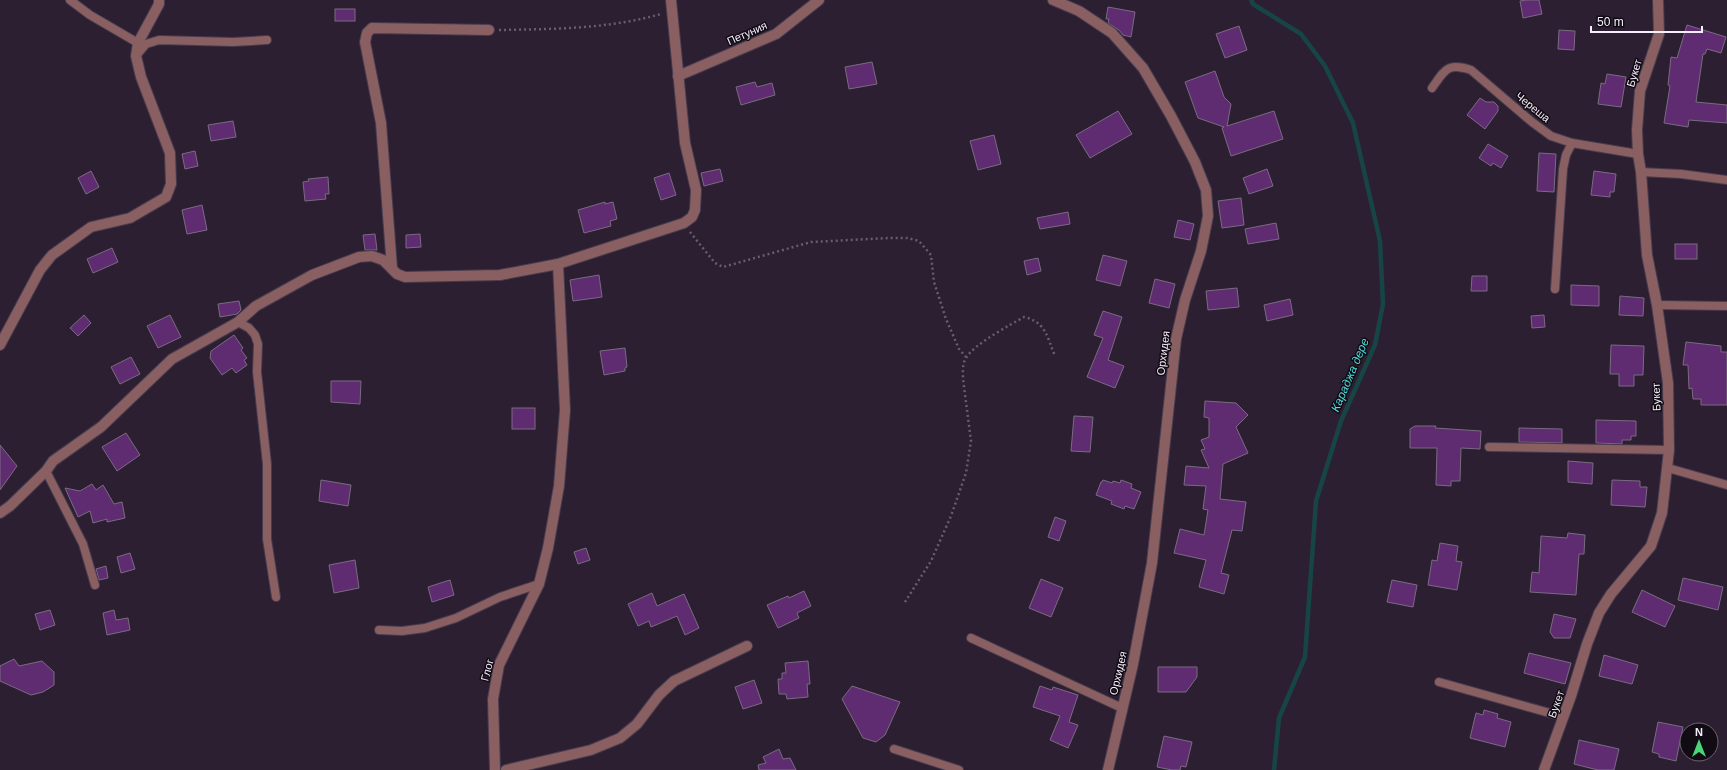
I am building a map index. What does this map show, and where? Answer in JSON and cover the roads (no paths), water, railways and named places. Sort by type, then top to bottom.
[{"type":"street","points":[[0,346],[40,270],[52,255],[91,227],[130,218],[166,197],[172,184],[170,153],[141,76],[136,56],[138,43],[159,4],[159,0]]},
{"type":"street","points":[[0,512],[10,506],[46,471],[53,461],[101,427],[172,359],[238,322],[256,306],[312,275],[359,257],[372,256],[383,260],[397,274],[405,277],[500,275],[558,264],[684,223],[692,217],[695,210],[696,190],[685,143],[671,0]]},
{"type":"street","name":"Петуния","points":[[678,76],[776,34],[818,0]]},
{"type":"street","name":"Орхидея","points":[[1053,0],[1079,11],[1112,34],[1143,68],[1171,116],[1195,162],[1206,190],[1208,210],[1202,251],[1185,300],[1176,339],[1152,563],[1133,664],[1108,770]]},
{"type":"street","name":"Букет","points":[[1544,770],[1564,717],[1587,644],[1599,612],[1651,546],[1662,513],[1669,450],[1668,384],[1657,305],[1647,255],[1637,130],[1640,91],[1658,34],[1658,0]]},
{"type":"street","points":[[392,268],[380,123],[365,42],[367,34],[372,28],[489,30]]},
{"type":"street","name":"Глог","points":[[495,770],[493,699],[499,665],[539,584],[548,548],[559,486],[565,410],[558,264]]},
{"type":"street","points":[[506,770],[591,750],[620,738],[637,724],[659,695],[674,681],[747,646]]},
{"type":"lane","points":[[70,0],[90,15],[138,43]]},
{"type":"lane","points":[[136,56],[146,44],[159,40],[233,42],[267,40]]},
{"type":"lane","name":"Череша","points":[[1432,88],[1444,71],[1451,66],[1460,66],[1471,70],[1532,122],[1551,136],[1572,143],[1638,154]]},
{"type":"lane","points":[[1554,289],[1563,169],[1566,155],[1572,143]]},
{"type":"lane","points":[[1641,172],[1681,174],[1727,180]]},
{"type":"lane","points":[[1657,305],[1727,306]]},
{"type":"lane","points":[[238,322],[249,328],[255,335],[258,344],[257,372],[267,464],[267,539],[276,597]]},
{"type":"lane","points":[[1489,446],[1669,450]]},
{"type":"lane","points":[[1668,468],[1727,485]]},
{"type":"lane","points":[[46,471],[83,544],[95,585]]},
{"type":"lane","points":[[379,630],[402,631],[425,628],[456,618],[500,597],[539,584]]},
{"type":"lane","points":[[970,638],[1122,708]]},
{"type":"lane","points":[[1439,682],[1564,717]]},
{"type":"lane","points":[[894,749],[959,770]]},
{"type":"waterway","name":"Караджа дере","points":[[1251,0],[1253,4],[1301,34],[1325,66],[1353,123],[1380,241],[1383,304],[1375,345],[1341,421],[1316,501],[1305,657],[1279,718],[1274,770]]}]
